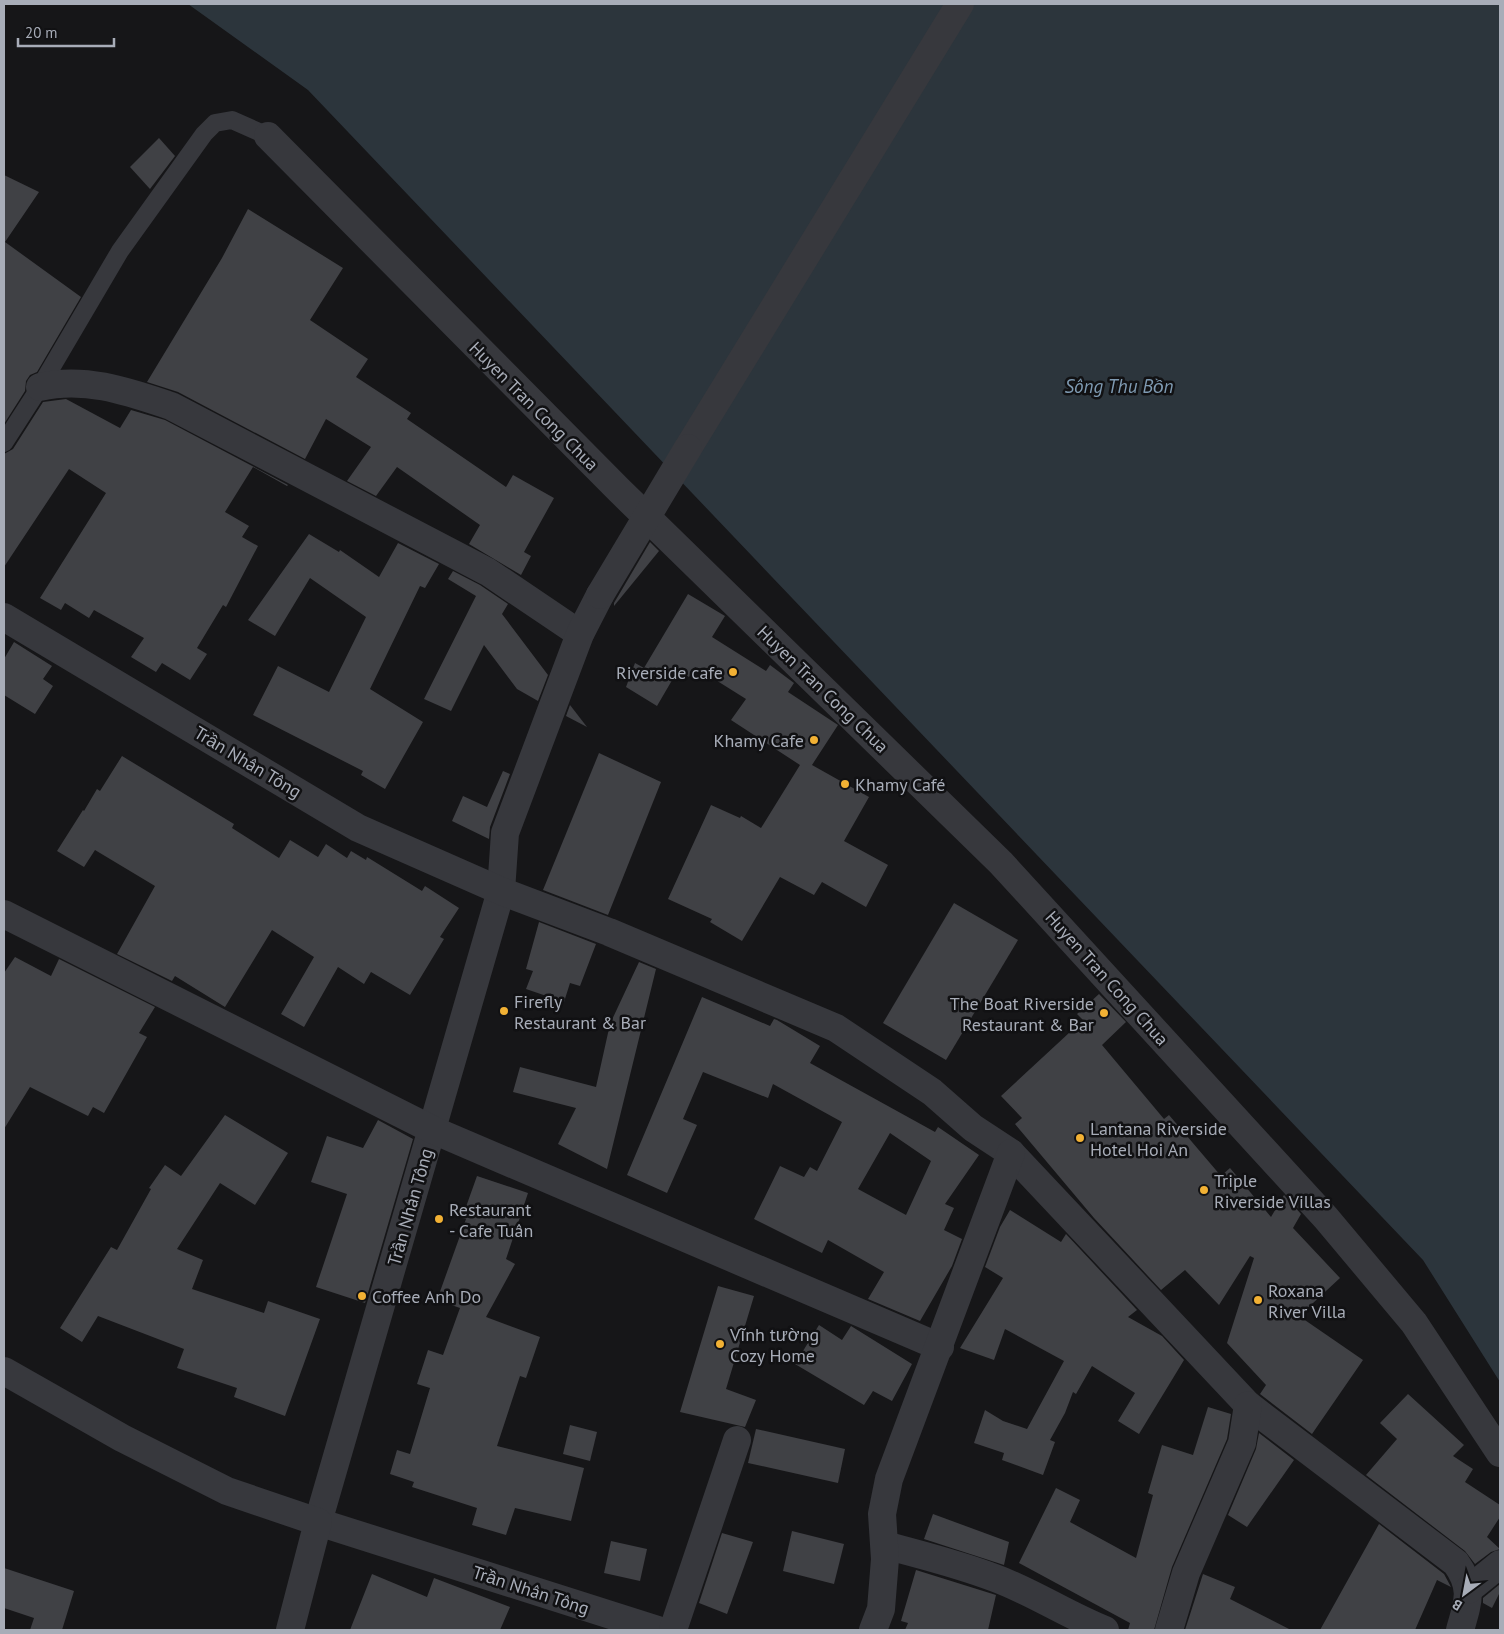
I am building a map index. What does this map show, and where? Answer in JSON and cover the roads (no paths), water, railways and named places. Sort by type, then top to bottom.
[{"type":"street","name":"Trần Nhân Tông","points":[[318,1522],[501,892],[505,833],[580,634],[600,595],[960,4]]},
{"type":"street","name":"Huyen Tran Cong Chua","points":[[268,136],[619,490],[1001,862],[1326,1218],[1414,1323],[1500,1452]]},
{"type":"street","points":[[40,387],[60,382],[116,388],[171,406],[488,572],[580,634]]},
{"type":"street","name":"Trần Nhân Tông","points":[[4,617],[358,828],[501,892]]},
{"type":"street","points":[[501,892],[609,932],[836,1028],[932,1092],[973,1128],[1010,1153],[1248,1405],[1456,1563],[1466,1578],[1468,1590],[1460,1630]]},
{"type":"street","points":[[4,914],[433,1130],[940,1347]]},
{"type":"street","points":[[873,1630],[881,1609],[885,1544],[882,1514],[889,1479],[940,1347],[1010,1153]]},
{"type":"street","name":"Trần Nhân Tông","points":[[4,1370],[122,1438],[227,1491],[318,1522],[658,1630]]},
{"type":"street","points":[[1169,1630],[1186,1573],[1242,1443],[1248,1405]]},
{"type":"street","points":[[673,1630],[737,1440]]},
{"type":"street","points":[[290,1630],[318,1522]]},
{"type":"street","points":[[885,1544],[994,1577],[1026,1591],[1076,1618],[1105,1630]]},
{"type":"street","points":[[1468,1590],[1500,1564]]},
{"type":"lane","points":[[4,443],[40,387],[120,251],[204,134],[215,123],[232,120],[268,136]]},
{"type":"water","name":"Sông Thu Bồn","points":[[188,4],[1500,4],[1500,1382],[1423,1260],[308,90]]},
{"type":"place","name":"Riverside cafe","points":[[733,672]]},
{"type":"place","name":"Khamy Cafe","points":[[814,740]]},
{"type":"place","name":"Khamy Café","points":[[845,784]]},
{"type":"place","name":"Firefly Restaurant & Bar","points":[[504,1011]]},
{"type":"place","name":"The Boat Riverside Restaurant & Bar","points":[[1104,1013]]},
{"type":"place","name":"Lantana Riverside Hotel Hoi An","points":[[1080,1138]]},
{"type":"place","name":"Triple Riverside Villas","points":[[1204,1190]]},
{"type":"place","name":"Restaurant - Cafe Tuân","points":[[439,1219]]},
{"type":"place","name":"Coffee Anh Do","points":[[362,1296]]},
{"type":"place","name":"Roxana River Villa","points":[[1258,1300]]},
{"type":"place","name":"Vĩnh tường Cozy Home","points":[[720,1344]]}]
